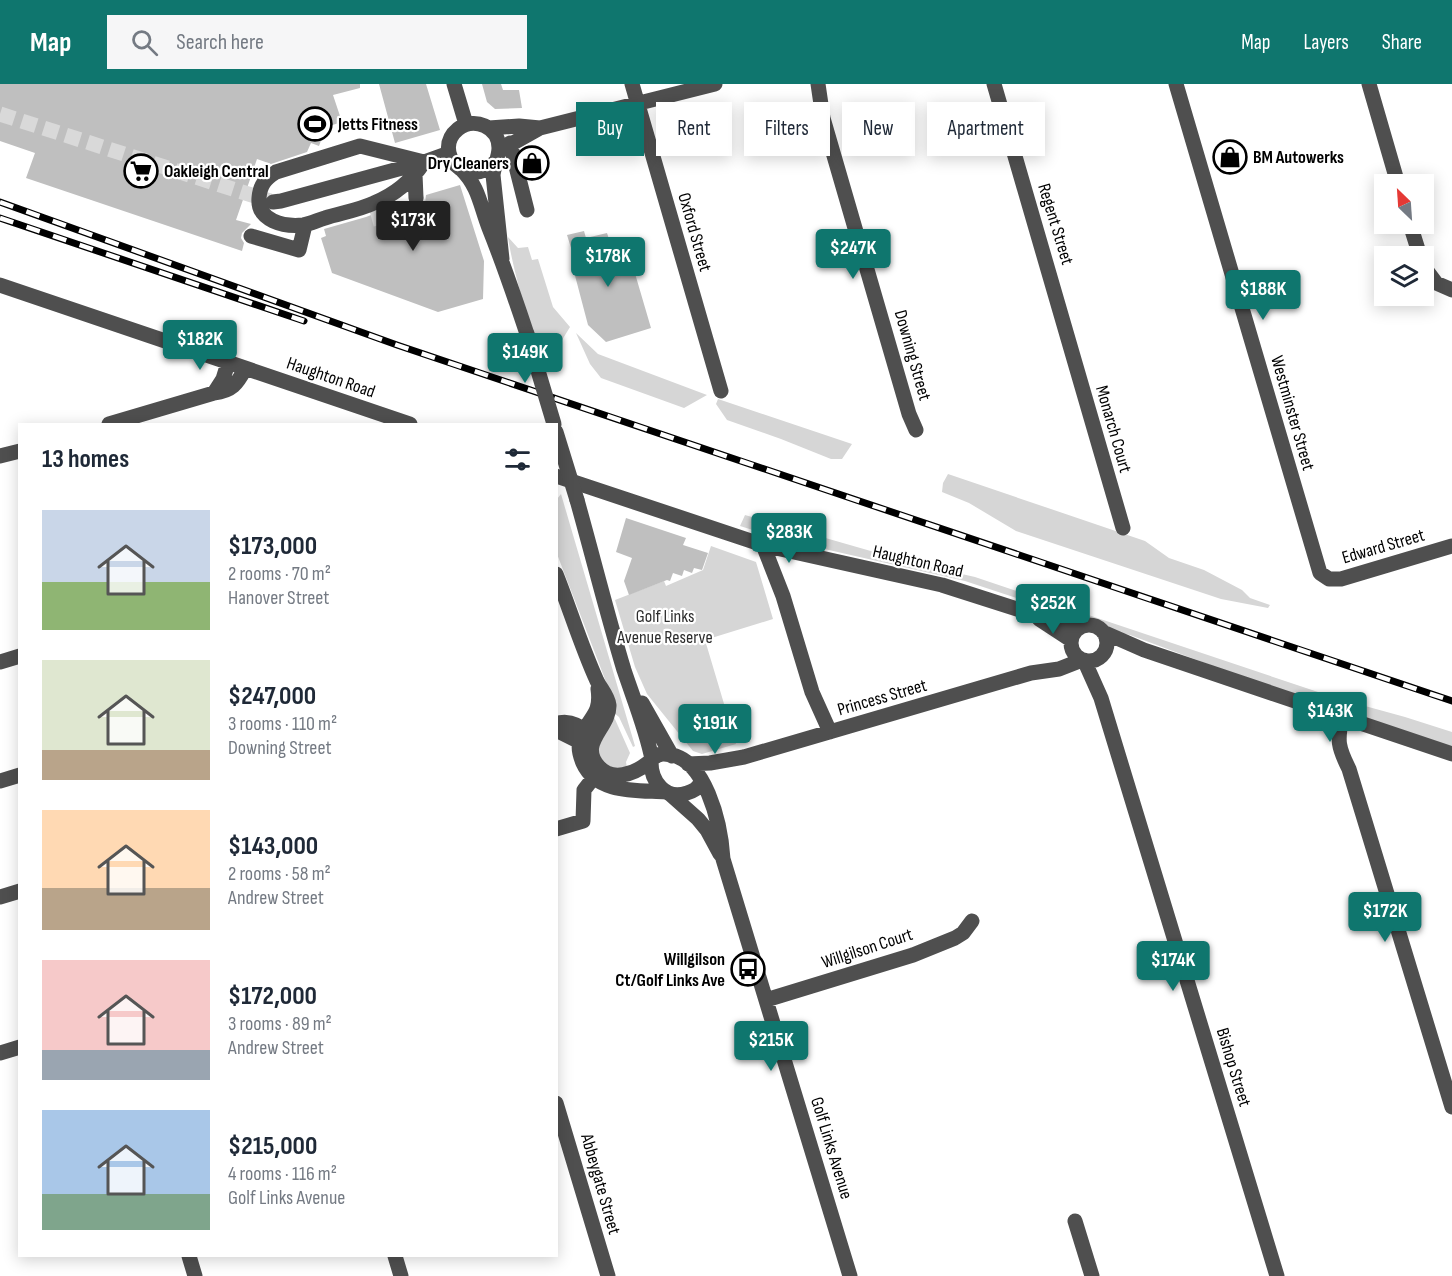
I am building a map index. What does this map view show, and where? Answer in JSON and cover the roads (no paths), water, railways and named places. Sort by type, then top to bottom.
[{"type":"street","points":[[454,84],[466,124]]},
{"type":"street","name":"Oxford Street","points":[[632,84],[637,102]]},
{"type":"street","points":[[644,102],[715,84]]},
{"type":"street","name":"Downing Street","points":[[807,84],[815,102]]},
{"type":"street","name":"Downing Street","points":[[818,84],[821,102]]},
{"type":"street","name":"Regent Street","points":[[994,84],[1068,341]]},
{"type":"street","name":"Westminster Street","points":[[1176,84],[1318,568],[1326,578]]},
{"type":"street","points":[[1369,84],[1395,174]]},
{"type":"street","points":[[540,128],[519,126],[489,128],[474,123],[466,124],[454,133],[449,153],[455,165],[461,169],[468,172],[483,172],[501,152],[540,128],[576,119]]},
{"type":"street","name":"Oxford Street","points":[[644,125],[721,391]]},
{"type":"street","points":[[489,128],[495,134],[527,210]]},
{"type":"street","name":"Downing Street","points":[[830,142],[909,414],[916,430]]},
{"type":"street","points":[[360,146],[420,168],[401,188],[376,206],[305,225],[272,221],[261,212],[258,204],[259,193],[266,178],[276,172],[360,146]]},
{"type":"street","points":[[501,152],[493,175],[502,259]]},
{"type":"street","points":[[273,202],[420,168],[449,153]]},
{"type":"street","points":[[416,198],[414,189],[420,168]]},
{"type":"street","points":[[461,169],[472,180],[502,259],[554,423]]},
{"type":"street","points":[[251,236],[299,250],[305,225]]},
{"type":"street","points":[[1434,280],[1452,290]]},
{"type":"street","name":"Haughton Road","points":[[0,285],[407,423]]},
{"type":"street","name":"Monarch Court","points":[[1068,341],[1123,528]]},
{"type":"street","points":[[214,393],[223,379],[228,363]]},
{"type":"street","points":[[112,423],[214,393],[227,392],[238,382],[245,369]]},
{"type":"street","points":[[558,438],[625,671],[648,739],[654,781],[669,793]]},
{"type":"street","points":[[0,456],[18,452]]},
{"type":"street","name":"Haughton Road","points":[[558,477],[763,545],[942,585],[1029,613],[1084,625]]},
{"type":"street","points":[[763,545],[783,596],[824,734]]},
{"type":"street","name":"Edward Street","points":[[1326,578],[1341,579],[1452,546]]},
{"type":"street","points":[[782,550],[783,596]]},
{"type":"street","points":[[558,585],[562,606],[597,681],[599,707],[581,758],[597,773],[602,784],[613,788],[679,795],[690,792],[700,786],[701,782],[696,771],[688,764],[662,754],[630,773],[621,775],[597,773]]},
{"type":"street","name":"Haughton Road","points":[[1029,613],[1071,643]]},
{"type":"street","points":[[1144,650],[1092,658],[1073,651],[1071,643],[1076,631],[1084,625],[1095,626],[1103,632],[1144,650],[1452,754]]},
{"type":"street","points":[[1092,658],[1107,642],[1103,632]]},
{"type":"street","name":"Princess Street","points":[[1031,673],[1057,660],[1071,643]]},
{"type":"street","points":[[0,662],[18,657]]},
{"type":"street","name":"Princess Street","points":[[688,764],[744,757],[1031,673],[1059,669],[1092,658]]},
{"type":"street","name":"Bishop Street","points":[[1092,658],[1101,698],[1277,1276]]},
{"type":"street","points":[[625,671],[672,756]]},
{"type":"street","points":[[1347,718],[1346,741],[1349,769],[1452,1107]]},
{"type":"street","points":[[558,723],[563,722],[587,738]]},
{"type":"street","points":[[558,731],[587,738]]},
{"type":"street","name":"Princess Street","points":[[701,782],[744,757]]},
{"type":"street","points":[[558,828],[583,821],[584,790],[597,773]]},
{"type":"street","points":[[0,781],[18,776]]},
{"type":"street","name":"Golf Links Avenue","points":[[701,782],[706,789],[721,835],[723,859]]},
{"type":"street","name":"Golf Links Avenue","points":[[669,793],[707,830],[723,859],[850,1276]]},
{"type":"street","points":[[0,897],[18,892]]},
{"type":"street","name":"Willgilson Court","points":[[766,1000],[936,946],[963,933],[972,921]]},
{"type":"street","points":[[0,1053],[18,1048]]},
{"type":"street","name":"Abbeygate Street","points":[[558,1109],[608,1276]]},
{"type":"street","points":[[1075,1221],[1092,1276]]},
{"type":"street","points":[[189,1257],[195,1276]]},
{"type":"street","points":[[395,1257],[402,1276]]},
{"type":"tunnel","points":[[0,114],[270,201]]},
{"type":"tunnel","points":[[416,198],[422,215]]},
{"type":"tunnel","points":[[377,210],[382,228]]},
{"type":"railway","points":[[0,202],[397,345],[1452,701]]},
{"type":"railway","points":[[0,218],[304,321]]},
{"type":"place","name":"Jetts Fitness","points":[[315,124]]},
{"type":"place","name":"BM Autowerks","points":[[1230,157]]},
{"type":"place","name":"Dry Cleaners","points":[[532,163]]},
{"type":"place","name":"Oakleigh Central","points":[[141,171]]},
{"type":"place","name":"Willgilson Ct/Golf Links Ave","points":[[748,969]]},
{"type":"park label","name":"Golf Links Avenue Reserve","points":[[665,626]]}]
